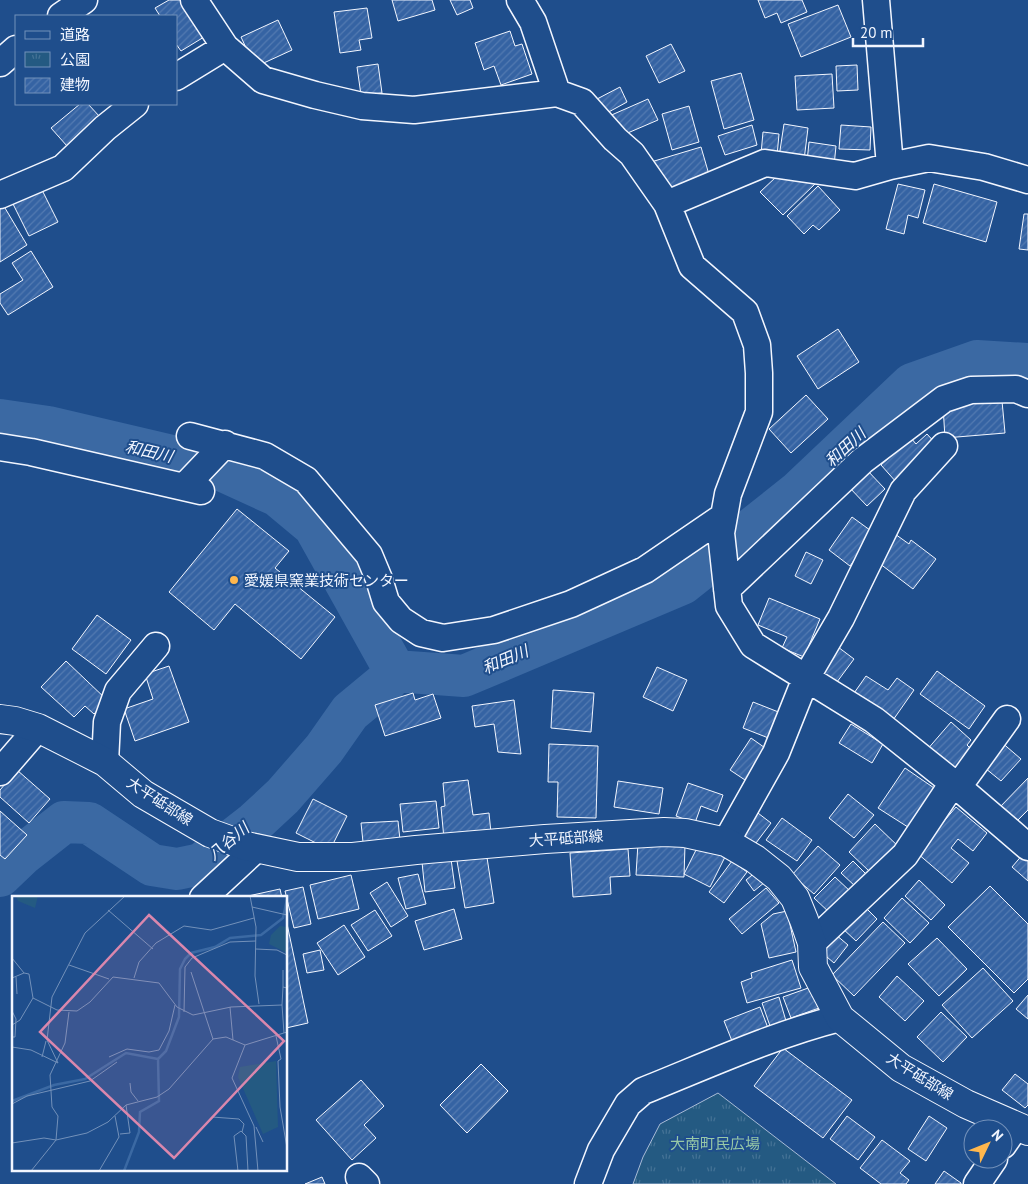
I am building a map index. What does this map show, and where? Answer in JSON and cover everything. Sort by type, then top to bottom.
[{"type":"main road","name":"大平砥部線","points":[[0,719],[15,721],[38,728],[105,762],[143,794],[210,833],[251,847],[298,857],[353,857],[545,839],[664,832],[685,833],[726,842],[755,859],[779,878],[795,898],[812,943],[813,967],[840,1018],[901,1068],[1016,1134]]},
{"type":"street","points":[[62,15],[84,0]]},
{"type":"street","points":[[194,0],[225,47],[263,80],[362,106],[414,110],[557,93],[582,102],[632,154],[667,204],[692,266],[745,312],[757,345],[759,412],[728,494],[723,524],[729,606],[753,645],[874,720],[956,785],[1028,847]]},
{"type":"street","points":[[520,0],[533,22],[557,93]]},
{"type":"street","points":[[876,0],[890,166]]},
{"type":"street","points":[[178,76],[225,47]]},
{"type":"street","points":[[0,63],[15,50]]},
{"type":"street","points":[[0,195],[63,168],[105,128],[134,105]]},
{"type":"street","points":[[667,204],[765,163],[855,176],[929,158],[984,167],[1028,180]]},
{"type":"street","points":[[726,583],[862,461],[944,399],[971,390],[1016,389],[1028,394]]},
{"type":"street","points":[[190,436],[222,447],[265,456],[306,480],[368,555],[379,579],[386,602],[402,620],[421,633],[443,638],[494,630],[571,604],[645,570],[723,524]]},
{"type":"street","points":[[726,842],[776,752],[806,678],[841,618],[903,491],[944,446]]},
{"type":"street","points":[[0,448],[31,452],[191,486],[222,447]]},
{"type":"street","points":[[105,762],[108,722],[118,691],[156,646]]},
{"type":"street","points":[[812,943],[905,855],[1007,719]]},
{"type":"street","points":[[0,772],[38,728]]},
{"type":"street","points":[[205,896],[251,847]]},
{"type":"street","points":[[588,1184],[601,1150],[628,1104],[643,1091],[787,1034],[840,1018]]},
{"type":"street","points":[[977,1184],[987,1169]]},
{"type":"green space","name":"大南町民広場","points":[[718,1093],[836,1184],[633,1184],[643,1157],[660,1124]]},
{"type":"building","points":[[169,0],[182,0],[204,37],[181,51],[178,47],[178,15],[159,15],[155,8]]},
{"type":"building","points":[[392,0],[432,0],[435,10],[398,21]]},
{"type":"building","points":[[450,0],[470,0],[473,8],[457,15]]},
{"type":"building","points":[[758,0],[802,0],[807,12],[781,23],[777,13],[765,18]]},
{"type":"building","points":[[838,5],[851,37],[801,57],[788,24]]},
{"type":"building","points":[[367,8],[372,38],[359,40],[361,50],[340,53],[334,12]]},
{"type":"building","points":[[278,20],[292,50],[255,67],[241,37]]},
{"type":"building","points":[[510,31],[515,46],[522,44],[532,74],[501,85],[494,66],[484,70],[475,43]]},
{"type":"building","points":[[671,44],[685,71],[659,83],[646,56]]},
{"type":"building","points":[[378,64],[382,93],[361,95],[357,67]]},
{"type":"building","points":[[857,65],[858,90],[837,91],[836,66]]},
{"type":"building","points":[[741,73],[754,120],[724,129],[711,81]]},
{"type":"building","points":[[832,74],[834,108],[797,110],[795,76]]},
{"type":"building","points":[[620,87],[627,102],[605,114],[597,99]]},
{"type":"building","points":[[648,99],[658,120],[616,138],[607,117]]},
{"type":"building","points":[[79,105],[89,105],[100,117],[67,146],[51,128]]},
{"type":"building","points":[[689,106],[699,142],[672,150],[662,114]]},
{"type":"building","points":[[784,124],[808,128],[804,160],[779,157]]},
{"type":"building","points":[[752,125],[757,145],[725,155],[718,136]]},
{"type":"building","points":[[841,125],[871,127],[870,150],[839,149]]},
{"type":"building","points":[[763,132],[779,134],[777,156],[761,154]]},
{"type":"building","points":[[809,142],[836,146],[834,166],[807,162]]},
{"type":"building","points":[[701,147],[710,178],[665,192],[651,162]]},
{"type":"building","points":[[776,177],[809,178],[815,184],[783,215],[760,192]]},
{"type":"building","points":[[898,184],[925,190],[918,218],[908,215],[904,234],[886,229]]},
{"type":"building","points":[[934,184],[997,202],[986,242],[923,223]]},
{"type":"building","points":[[40,186],[58,222],[29,236],[11,200]]},
{"type":"building","points":[[818,186],[840,210],[819,230],[813,225],[804,234],[787,216]]},
{"type":"building","points":[[2,203],[27,245],[0,262],[0,204]]},
{"type":"building","points":[[1024,214],[1028,214],[1028,250],[1019,249]]},
{"type":"building","points":[[31,251],[53,287],[8,315],[0,303],[0,294],[23,280],[12,263]]},
{"type":"building","points":[[838,329],[859,362],[818,389],[797,356]]},
{"type":"building","points":[[806,395],[828,419],[791,453],[769,429]]},
{"type":"building","points":[[1002,401],[1005,433],[945,438],[943,406]]},
{"type":"building","points":[[927,434],[937,445],[897,483],[881,465],[911,438],[916,444]]},
{"type":"building","points":[[866,469],[885,489],[867,506],[848,486]]},
{"type":"building","name":"愛媛県窯業技術センター","points":[[237,509],[289,551],[275,568],[335,617],[301,659],[235,604],[214,630],[169,592]]},
{"type":"building","points":[[852,517],[874,533],[850,566],[829,550]]},
{"type":"building","points":[[895,534],[909,544],[911,540],[936,559],[913,589],[875,560]]},
{"type":"building","points":[[806,552],[823,560],[811,584],[795,576]]},
{"type":"building","points":[[769,598],[820,619],[804,657],[782,648],[787,637],[758,625]]},
{"type":"building","points":[[97,615],[131,640],[106,674],[72,649]]},
{"type":"building","points":[[834,644],[854,659],[834,686],[814,672]]},
{"type":"building","points":[[66,661],[107,700],[94,714],[85,706],[74,717],[41,687]]},
{"type":"building","points":[[169,666],[189,722],[135,741],[124,709],[153,699],[145,674]]},
{"type":"building","points":[[657,667],[687,680],[673,711],[643,697]]},
{"type":"building","points":[[937,671],[985,706],[969,729],[920,694]]},
{"type":"building","points":[[866,676],[888,690],[897,678],[914,690],[891,723],[852,696]]},
{"type":"building","points":[[553,690],[594,693],[591,732],[551,728]]},
{"type":"building","points":[[413,693],[415,700],[433,694],[441,718],[385,736],[375,705]]},
{"type":"building","points":[[514,700],[521,754],[498,752],[494,724],[475,727],[472,706]]},
{"type":"building","points":[[753,702],[781,713],[771,739],[743,728]]},
{"type":"building","points":[[951,722],[971,740],[967,745],[976,754],[956,777],[926,751]]},
{"type":"building","points":[[851,724],[883,744],[872,763],[839,743]]},
{"type":"building","points":[[751,738],[768,750],[748,782],[730,770]]},
{"type":"building","points":[[1000,741],[1021,759],[1001,781],[980,764]]},
{"type":"building","points":[[549,744],[598,746],[596,818],[557,817],[558,782],[548,782]]},
{"type":"building","points":[[905,768],[937,790],[911,829],[878,808]]},
{"type":"building","points":[[17,770],[50,799],[29,823],[0,797],[0,790]]},
{"type":"building","points":[[1028,778],[1028,810],[1015,823],[999,808]]},
{"type":"building","points":[[468,780],[473,815],[489,813],[491,833],[444,839],[441,807],[445,806],[443,783]]},
{"type":"building","points":[[618,781],[663,788],[659,814],[614,807]]},
{"type":"building","points":[[688,783],[723,795],[717,812],[701,806],[695,823],[676,816]]},
{"type":"building","points":[[848,794],[874,815],[854,838],[829,818]]},
{"type":"building","points":[[313,799],[347,816],[330,850],[296,833]]},
{"type":"building","points":[[436,801],[439,828],[403,832],[400,804]]},
{"type":"building","points":[[956,807],[987,833],[973,851],[958,839],[951,848],[969,863],[952,883],[917,853]]},
{"type":"building","points":[[754,810],[771,823],[753,847],[735,834]]},
{"type":"building","points":[[0,811],[27,835],[5,859],[0,855]]},
{"type":"building","points":[[782,818],[812,840],[797,861],[766,840]]},
{"type":"building","points":[[398,821],[400,840],[363,842],[361,823]]},
{"type":"building","points":[[875,824],[901,849],[888,863],[883,858],[869,871],[849,852]]},
{"type":"building","points":[[638,843],[685,845],[684,877],[636,875]]},
{"type":"building","points":[[699,844],[725,857],[710,887],[684,874]]},
{"type":"building","points":[[818,846],[840,865],[814,894],[792,875]]},
{"type":"building","points":[[628,849],[630,876],[610,877],[611,894],[573,897],[570,853]]},
{"type":"building","points":[[486,851],[494,903],[465,908],[456,855]]},
{"type":"building","points":[[1024,853],[1028,856],[1028,881],[1012,867]]},
{"type":"building","points":[[451,859],[455,888],[425,892],[422,862]]},
{"type":"building","points":[[732,861],[747,872],[724,903],[709,892]]},
{"type":"building","points":[[853,861],[867,875],[856,887],[841,873]]},
{"type":"building","points":[[757,871],[765,882],[754,891],[746,880]]},
{"type":"building","points":[[418,874],[426,904],[406,909],[398,878]]},
{"type":"building","points":[[351,875],[359,909],[318,919],[310,885]]},
{"type":"building","points":[[835,877],[851,892],[831,914],[814,898]]},
{"type":"building","points":[[919,880],[945,905],[931,920],[905,896]]},
{"type":"building","points":[[387,882],[408,916],[391,927],[370,893]]},
{"type":"building","points":[[990,886],[1028,924],[1028,979],[1014,993],[948,927]]},
{"type":"building","points":[[303,887],[311,924],[294,928],[288,896],[286,896],[285,891]]},
{"type":"building","points":[[766,888],[779,903],[742,934],[729,919]]},
{"type":"building","points":[[280,889],[282,896],[248,896]]},
{"type":"building","points":[[902,898],[929,923],[910,943],[884,918]]},
{"type":"building","points":[[863,905],[877,919],[856,941],[841,927]]},
{"type":"building","points":[[454,909],[462,939],[424,950],[415,921]]},
{"type":"building","points":[[375,910],[392,936],[368,951],[351,925]]},
{"type":"building","points":[[787,911],[796,952],[769,958],[761,924],[773,914]]},
{"type":"building","points":[[883,922],[905,943],[854,996],[832,975]]},
{"type":"building","points":[[344,925],[365,957],[338,975],[317,943]]},
{"type":"building","points":[[288,928],[308,1023],[288,1028]]},
{"type":"building","points":[[835,934],[848,945],[834,963],[820,951]]},
{"type":"building","points":[[937,938],[967,969],[939,996],[908,964]]},
{"type":"building","points":[[320,950],[324,970],[307,973],[303,954]]},
{"type":"building","points":[[792,960],[801,988],[747,1003],[741,982],[752,978],[751,973]]},
{"type":"building","points":[[983,968],[1013,1001],[972,1038],[942,1005]]},
{"type":"building","points":[[897,976],[924,1001],[905,1021],[879,997]]},
{"type":"building","points":[[811,987],[819,1008],[791,1018],[783,997]]},
{"type":"building","points":[[1028,995],[1028,1019],[1016,1009]]},
{"type":"building","points":[[779,997],[786,1021],[770,1026],[762,1003]]},
{"type":"building","points":[[760,1007],[768,1028],[732,1041],[724,1021]]},
{"type":"building","points":[[941,1012],[967,1037],[943,1062],[917,1037]]},
{"type":"building","points":[[783,1048],[852,1100],[823,1138],[754,1086]]},
{"type":"building","points":[[481,1064],[508,1091],[467,1133],[440,1105]]},
{"type":"building","points":[[1015,1074],[1028,1084],[1028,1105],[1025,1108],[1002,1090]]},
{"type":"building","points":[[361,1080],[384,1106],[364,1125],[376,1138],[352,1160],[316,1120]]},
{"type":"building","points":[[847,1116],[875,1137],[858,1160],[830,1139]]},
{"type":"building","points":[[929,1116],[947,1128],[926,1161],[908,1149]]},
{"type":"building","points":[[882,1140],[910,1161],[900,1173],[909,1180],[906,1184],[881,1184],[860,1168]]},
{"type":"building","points":[[944,1171],[961,1183],[961,1184],[935,1184]]},
{"type":"building","points":[[322,1177],[325,1184],[305,1184]]},
{"type":"waterway","name":"和田川","points":[[395,671],[464,676],[682,584],[798,492],[912,384],[977,361],[1028,364]]},
{"type":"waterway","name":"和田川","points":[[0,420],[48,427],[210,465],[278,496],[314,526],[395,671]]},
{"type":"waterway","name":"八谷川","points":[[0,876],[22,855],[64,822],[89,823],[152,865],[177,869],[201,864],[255,822],[283,796],[324,749],[350,712],[385,683],[395,671]]},
{"type":"place","name":"愛媛県窯業技術センター","points":[[234,580]]}]
